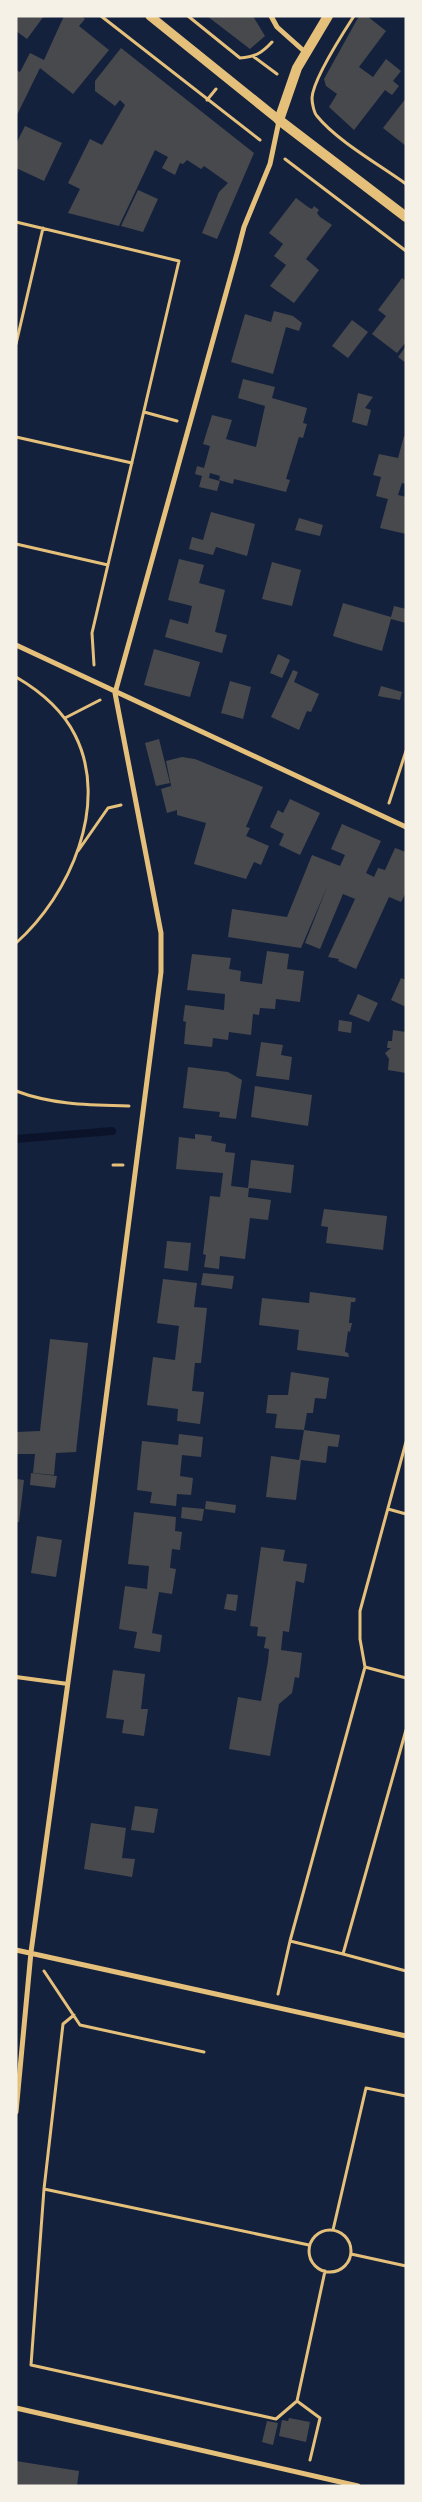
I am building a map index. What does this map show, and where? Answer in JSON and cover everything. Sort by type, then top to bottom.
[{"type":"main road","points":[[328,16],[305,52],[290,84],[279,120],[406,217]]},
{"type":"street","points":[[16,2112],[31,1952],[104,1420],[142,1106],[161,972],[161,933],[134,801],[115,693],[244,227],[270,164],[279,120],[150,16]]},
{"type":"street","points":[[271,16],[277,27],[305,52]]},
{"type":"street","points":[[16,645],[115,693],[406,827]]},
{"type":"street","points":[[16,1950],[406,2036]]},
{"type":"street","points":[[16,2408],[358,2486]]},
{"type":"lane","points":[[16,1677],[68,1684]]},
{"type":"path","points":[[101,16],[259,140]]},
{"type":"path","points":[[188,16],[240,58],[236,64]]},
{"type":"path","points":[[354,16],[342,34],[314,88],[312,100],[316,115],[332,130],[406,184]]},
{"type":"path","points":[[254,58],[264,65]]},
{"type":"path","points":[[207,100],[212,93]]},
{"type":"path","points":[[308,97],[312,100]]},
{"type":"path","points":[[328,136],[332,130]]},
{"type":"path","points":[[295,167],[406,251]]},
{"type":"path","points":[[301,172],[304,168]]},
{"type":"path","points":[[16,222],[179,261],[92,633],[96,683]]},
{"type":"path","points":[[16,344],[43,228]]},
{"type":"path","points":[[144,412],[190,424]]},
{"type":"path","points":[[16,437],[132,462]]},
{"type":"path","points":[[16,544],[108,565]]},
{"type":"path","points":[[16,677],[34,687],[65,718],[76,736],[87,776],[88,800],[76,854]]},
{"type":"path","points":[[65,718],[115,693]]},
{"type":"path","points":[[384,818],[406,751]]},
{"type":"path","points":[[16,943],[53,900],[76,854],[108,808],[134,801]]},
{"type":"path","points":[[16,1092],[45,1101],[66,1104],[142,1106]]},
{"type":"path","points":[[275,2006],[290,1941],[365,1667],[360,1639],[360,1611],[406,1442]]},
{"type":"path","points":[[388,1509],[406,1514]]},
{"type":"path","points":[[365,1667],[406,1678]]},
{"type":"path","points":[[343,1954],[406,1730]]},
{"type":"path","points":[[290,1941],[406,1971]]},
{"type":"path","points":[[31,1952],[80,2025],[204,2052]]},
{"type":"path","points":[[74,2015],[62,2024],[44,2189],[31,2365],[276,2419],[297,2401],[325,2271]]},
{"type":"path","points":[[333,2230],[366,2088],[406,2096]]},
{"type":"path","points":[[44,2189],[309,2246]]},
{"type":"path","points":[[333,2230],[343,2234],[349,2243],[350,2254],[346,2264],[336,2271],[325,2271],[315,2266],[310,2256],[309,2246],[314,2236],[323,2231],[333,2230]]},
{"type":"path","points":[[350,2254],[406,2266]]},
{"type":"path","points":[[297,2401],[320,2418],[308,2475]]},
{"type":"building","points":[[16,16],[44,16],[27,39],[16,31]]},
{"type":"building","points":[[64,16],[81,16],[85,19],[79,26],[109,50],[73,94],[40,68],[16,117],[16,70],[20,72],[30,53],[44,60]]},
{"type":"building","points":[[207,16],[253,16],[265,36],[250,49]]},
{"type":"building","points":[[359,16],[367,16],[386,31],[359,67],[373,77],[386,59],[401,71],[393,81],[399,86],[392,95],[385,90],[354,130],[329,107],[337,94],[326,86],[324,79]]},
{"type":"building","points":[[121,48],[254,153],[217,239],[202,233],[219,192],[228,183],[204,166],[201,169],[187,160],[183,164],[180,163],[175,175],[162,168],[168,157],[155,150],[119,226],[68,213],[80,189],[68,183],[90,139],[102,145],[125,105],[120,100],[115,106],[95,91],[95,81]]},
{"type":"building","points":[[406,98],[406,146],[383,128]]},
{"type":"building","points":[[25,126],[62,143],[44,181],[16,168],[16,144]]},
{"type":"building","points":[[138,190],[158,199],[143,232],[121,226]]},
{"type":"building","points":[[296,198],[312,209],[314,206],[319,210],[317,213],[320,217],[332,225],[306,259],[319,270],[294,303],[270,286],[286,265],[274,256],[283,244],[269,233]]},
{"type":"building","points":[[402,278],[406,281],[406,342],[397,353],[372,334],[386,316],[378,310]]},
{"type":"building","points":[[274,311],[293,316],[302,323],[299,331],[286,327],[273,374],[231,362],[245,314],[271,322]]},
{"type":"building","points":[[352,320],[368,332],[348,358],[332,346]]},
{"type":"building","points":[[406,346],[406,363],[398,357]]},
{"type":"building","points":[[243,379],[275,387],[272,398],[307,408],[303,423],[307,424],[303,438],[299,437],[286,479],[290,480],[286,492],[234,479],[233,484],[219,480],[220,476],[210,473],[209,478],[220,481],[217,491],[199,487],[202,476],[195,474],[197,466],[204,468],[210,446],[203,444],[212,415],[232,420],[226,439],[256,447],[265,406],[238,398]]},
{"type":"building","points":[[358,393],[373,397],[365,408],[371,410],[367,426],[352,422]]},
{"type":"building","points":[[404,436],[406,436],[406,484],[402,483],[398,495],[406,497],[406,534],[380,528],[388,499],[376,496],[381,477],[373,475],[379,454],[398,458]]},
{"type":"building","points":[[211,512],[255,524],[247,556],[216,547],[213,555],[189,549],[192,537],[203,540]]},
{"type":"building","points":[[299,518],[323,525],[320,536],[295,530]]},
{"type":"building","points":[[179,559],[204,565],[199,583],[225,590],[215,632],[227,635],[222,653],[165,637],[170,619],[188,624],[192,606],[168,600]]},
{"type":"building","points":[[272,562],[301,570],[292,606],[262,599]]},
{"type":"building","points":[[343,603],[391,617],[394,606],[406,609],[406,623],[391,619],[382,651],[358,644],[333,636]]},
{"type":"building","points":[[154,649],[200,662],[190,697],[144,685]]},
{"type":"building","points":[[278,654],[290,660],[282,678],[270,673]]},
{"type":"building","points":[[293,670],[298,672],[294,682],[319,694],[311,712],[307,711],[299,730],[271,717]]},
{"type":"building","points":[[230,681],[251,687],[243,719],[221,713]]},
{"type":"building","points":[[381,686],[402,692],[400,700],[378,696]]},
{"type":"building","points":[[159,739],[170,783],[156,786],[145,743]]},
{"type":"building","points":[[182,757],[195,759],[263,787],[246,827],[250,828],[246,836],[269,846],[261,865],[254,862],[246,879],[194,864],[206,823],[177,815],[177,810],[167,813],[161,789],[171,786],[173,795],[166,761]]},
{"type":"building","points":[[290,799],[320,813],[300,855],[279,845],[284,834],[270,827],[278,810],[283,813]]},
{"type":"building","points":[[342,824],[381,841],[366,873],[374,877],[378,868],[385,870],[395,848],[406,852],[406,892],[401,902],[389,897],[356,969],[338,961],[339,959],[328,957],[355,899],[343,894],[320,949],[305,943],[327,887],[301,948],[228,937],[232,909],[287,917],[312,855],[340,866],[345,855],[331,849]]},
{"type":"building","points":[[267,951],[289,954],[287,969],[304,971],[300,1002],[276,999],[275,1009],[260,1008],[259,1015],[253,1014],[251,1035],[229,1032],[228,1040],[213,1038],[212,1047],[184,1044],[186,1022],[183,1021],[185,1005],[224,1010],[225,994],[187,990],[192,954],[231,958],[229,969],[241,971],[240,981],[262,984]]},
{"type":"building","points":[[401,978],[406,980],[406,1007],[391,1000]]},
{"type":"building","points":[[358,994],[378,1003],[369,1022],[349,1014]]},
{"type":"building","points":[[339,1020],[352,1022],[351,1033],[338,1031]]},
{"type":"building","points":[[393,1030],[406,1032],[406,1073],[388,1070],[389,1059],[385,1053],[391,1048],[387,1048],[388,1041],[392,1041]]},
{"type":"building","points":[[261,1042],[283,1045],[281,1055],[292,1057],[289,1080],[256,1076]]},
{"type":"building","points":[[188,1067],[228,1072],[242,1080],[236,1119],[219,1117],[220,1112],[183,1108]]},
{"type":"building","points":[[255,1086],[312,1095],[308,1126],[251,1117]]},
{"type":"building","points":[[195,1134],[212,1136],[211,1141],[226,1144],[225,1152],[235,1153],[231,1186],[248,1188],[251,1160],[294,1165],[291,1193],[249,1188],[248,1197],[271,1200],[268,1220],[250,1218],[245,1259],[220,1256],[219,1269],[204,1267],[206,1255],[203,1254],[210,1196],[220,1197],[223,1173],[176,1169],[179,1137],[195,1139]]},
{"type":"building","points":[[324,1209],[387,1216],[383,1250],[326,1243],[328,1227],[321,1226]]},
{"type":"building","points":[[167,1241],[191,1243],[188,1271],[164,1268]]},
{"type":"building","points":[[203,1273],[234,1276],[232,1289],[201,1285]]},
{"type":"building","points":[[163,1279],[197,1283],[194,1307],[207,1308],[201,1363],[195,1363],[192,1391],[204,1392],[200,1424],[177,1421],[178,1409],[147,1405],[153,1357],[175,1360],[179,1326],[157,1323]]},
{"type":"building","points":[[310,1292],[356,1298],[355,1302],[351,1302],[349,1323],[352,1323],[350,1332],[348,1331],[345,1352],[348,1353],[349,1357],[297,1350],[299,1330],[259,1325],[262,1298],[309,1303]]},
{"type":"building","points":[[50,1339],[88,1343],[76,1452],[56,1453],[54,1475],[33,1473],[35,1454],[16,1454],[16,1432],[40,1431]]},
{"type":"building","points":[[291,1372],[329,1378],[326,1399],[315,1398],[313,1413],[307,1413],[304,1430],[275,1428],[277,1414],[266,1413],[268,1395],[288,1395]]},
{"type":"building","points":[[304,1430],[340,1435],[338,1447],[328,1446],[326,1463],[301,1460],[296,1500],[266,1497],[271,1456],[299,1460]]},
{"type":"building","points":[[179,1434],[203,1437],[201,1457],[182,1455],[180,1476],[193,1478],[191,1495],[177,1494],[176,1506],[150,1503],[152,1492],[137,1490],[142,1441],[178,1445]]},
{"type":"building","points":[[31,1473],[57,1476],[55,1488],[30,1485]]},
{"type":"building","points":[[16,1479],[24,1480],[19,1522],[16,1522]]},
{"type":"building","points":[[206,1501],[236,1505],[235,1513],[205,1509]]},
{"type":"building","points":[[182,1507],[204,1509],[202,1521],[181,1518]]},
{"type":"building","points":[[134,1512],[176,1517],[175,1531],[182,1532],[180,1550],[172,1549],[170,1568],[176,1569],[172,1594],[159,1592],[152,1633],[162,1635],[160,1652],[134,1648],[137,1632],[119,1629],[125,1586],[147,1589],[149,1566],[128,1564]]},
{"type":"building","points":[[37,1536],[62,1540],[56,1577],[31,1573]]},
{"type":"building","points":[[261,1547],[285,1550],[283,1561],[307,1564],[304,1583],[296,1581],[289,1632],[283,1631],[281,1650],[302,1653],[299,1678],[295,1677],[292,1693],[279,1704],[270,1756],[229,1749],[238,1697],[261,1701],[268,1661],[269,1649],[264,1648],[266,1637],[257,1636],[258,1627],[250,1626]]},
{"type":"building","points":[[227,1594],[238,1595],[236,1611],[224,1609]]},
{"type":"building","points":[[113,1670],[145,1674],[141,1709],[148,1709],[144,1736],[122,1733],[124,1720],[106,1718]]},
{"type":"building","points":[[135,1806],[158,1809],[154,1833],[131,1830]]},
{"type":"building","points":[[91,1823],[126,1828],[122,1858],[135,1859],[132,1877],[84,1869]]},
{"type":"building","points":[[289,2418],[310,2422],[306,2442],[279,2436],[282,2420],[288,2421]]},
{"type":"building","points":[[267,2421],[278,2423],[273,2445],[262,2442]]},
{"type":"building","points":[[16,2461],[79,2471],[77,2486],[16,2486]]},
{"type":"waterway","points":[[16,1139],[112,1131]]}]
